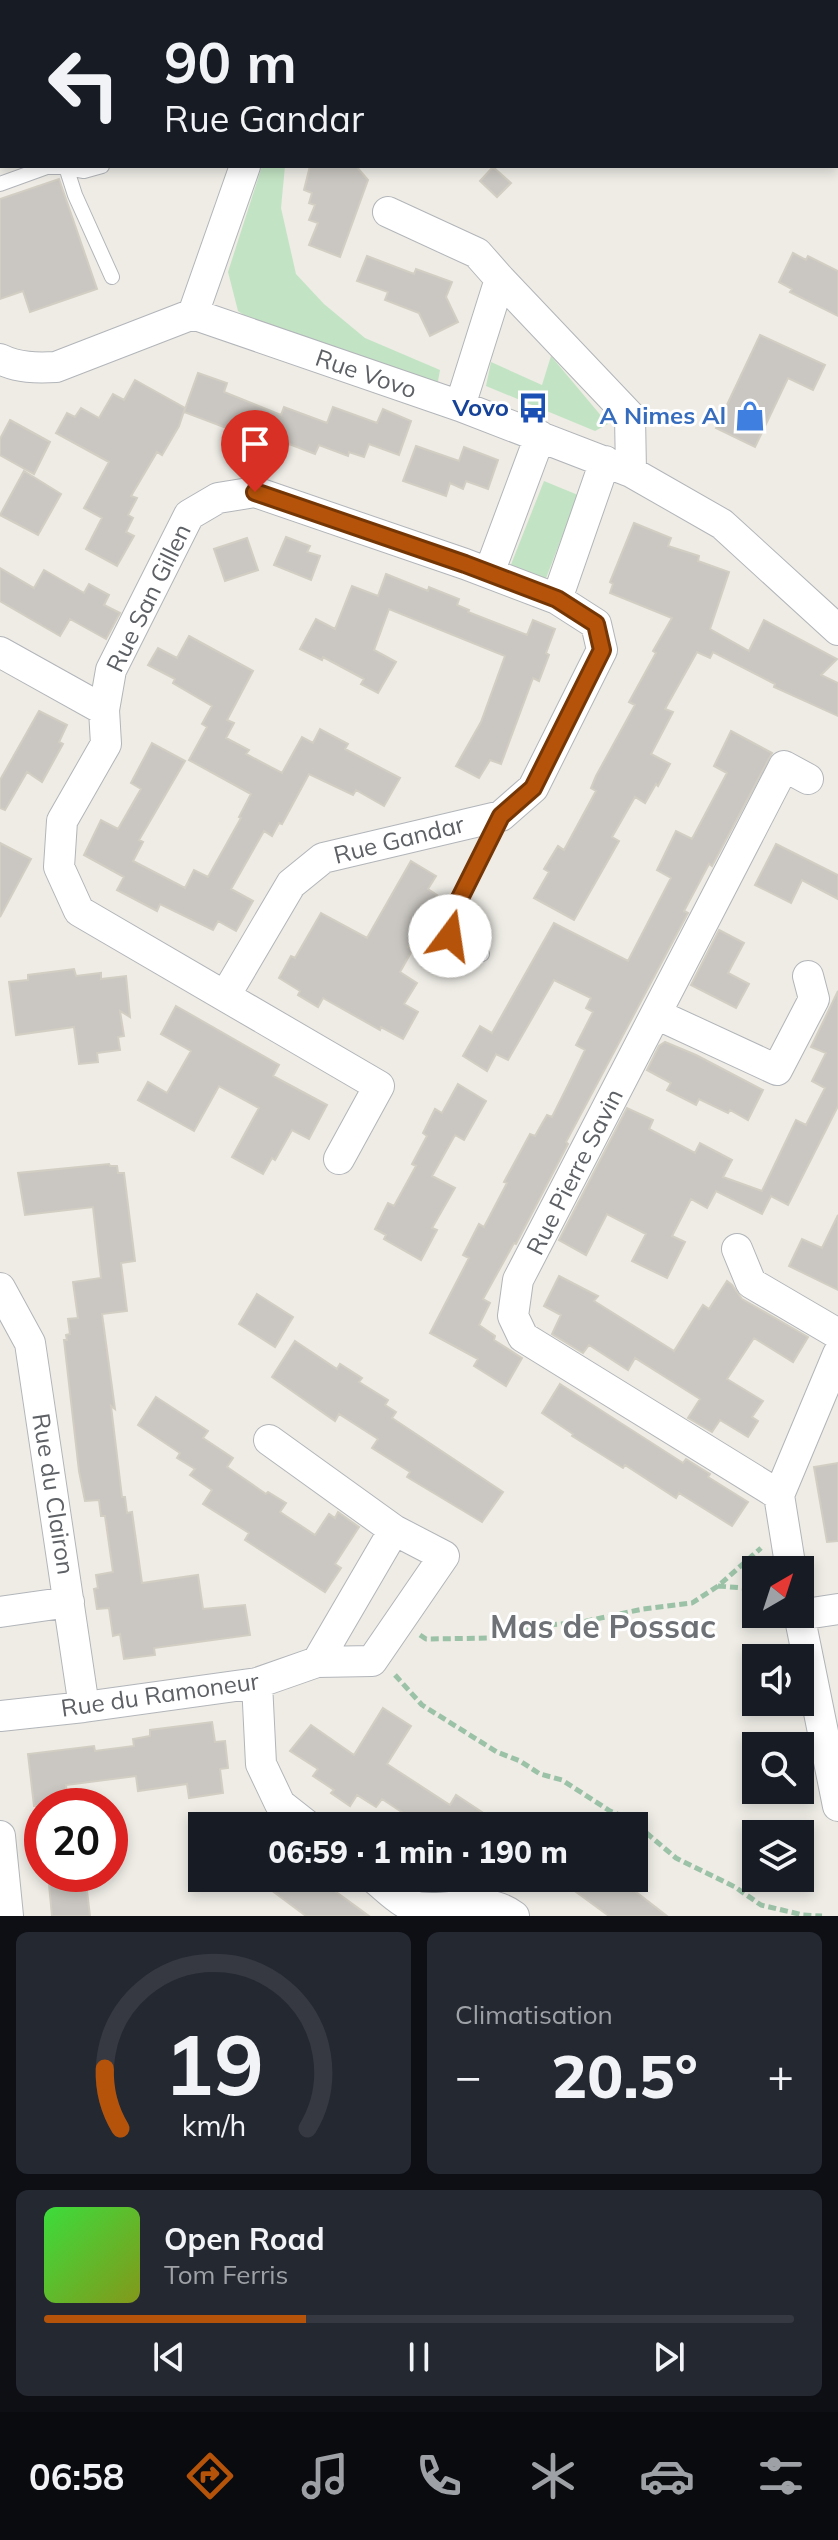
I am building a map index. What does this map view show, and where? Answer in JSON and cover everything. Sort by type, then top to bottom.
[{"type":"street","points":[[0,359],[34,368],[56,367],[193,314],[244,168]]},
{"type":"street","points":[[388,212],[477,253],[630,416],[618,466],[557,599]]},
{"type":"street","points":[[460,406],[500,279]]},
{"type":"street","name":"Rue Vovo","points":[[193,314],[460,406],[618,466],[722,524],[838,630]]},
{"type":"street","points":[[477,568],[540,436]]},
{"type":"street","name":"Rue San Gillen","points":[[339,1159],[379,1086],[79,911],[59,867],[62,821],[106,744],[104,710],[111,670],[189,515],[218,498],[255,492],[477,568]]},
{"type":"street","name":"Rue Gandar","points":[[225,996],[291,884],[323,858],[501,816],[533,788],[602,650],[596,624],[557,599],[477,568]]},
{"type":"street","points":[[0,652],[104,710]]},
{"type":"street","name":"Rue Pierre Savin","points":[[779,1495],[523,1337],[513,1316],[518,1280],[784,766],[808,779]]},
{"type":"street","points":[[656,1014],[777,1070],[814,999],[808,976]]},
{"type":"street","points":[[737,1249],[751,1283],[838,1334]]},
{"type":"street","name":"Rue du Clairon","points":[[0,1288],[30,1343],[84,1707]]},
{"type":"street","points":[[789,1556],[779,1495],[838,1354]]},
{"type":"street","points":[[269,1440],[394,1530],[444,1556],[369,1662]]},
{"type":"street","points":[[317,1662],[394,1530]]},
{"type":"street","points":[[0,1612],[69,1602]]},
{"type":"street","points":[[814,1612],[838,1609]]},
{"type":"street","points":[[802,1628],[838,1806]]},
{"type":"street","name":"Rue du Ramoneur","points":[[0,1716],[257,1683],[317,1662],[369,1662]]},
{"type":"street","points":[[257,1683],[261,1764],[280,1804],[290,1812]]},
{"type":"street","points":[[0,1836],[8,1916]]},
{"type":"street","points":[[392,1892],[407,1904],[434,1910],[491,1905],[514,1916]]},
{"type":"lane","points":[[0,184],[44,168]]},
{"type":"lane","points":[[66,168],[75,195],[112,277]]},
{"type":"lane","points":[[70,168],[84,171],[95,168]]},
{"type":"lane","name":"Rue Gandar","points":[[482,954],[450,936],[450,918],[501,816]]},
{"type":"path","points":[[400,1620],[426,1639],[493,1638],[528,1627],[582,1622],[643,1609],[692,1603],[718,1586],[784,1530]]},
{"type":"path","points":[[718,1586],[742,1588]]},
{"type":"path","points":[[369,1662],[389,1670],[422,1705],[497,1752],[520,1761],[540,1774],[562,1780],[610,1811],[631,1820],[676,1858],[735,1887],[761,1905],[822,1916]]},
{"type":"green space","points":[[261,168],[285,168],[281,208],[296,274],[324,304],[365,338],[440,370],[437,387],[266,331],[238,311],[228,272]]},
{"type":"green space","points":[[551,356],[608,424],[595,431],[486,386],[491,362],[542,385]]},
{"type":"green space","points":[[544,481],[578,495],[545,581],[510,567]]},
{"type":"building","points":[[310,168],[358,168],[368,180],[340,257],[309,245],[318,223],[309,220],[315,205],[309,203],[312,193],[304,190]]},
{"type":"building","points":[[494,168],[511,183],[497,197],[480,181]]},
{"type":"building","points":[[59,179],[97,289],[30,312],[23,291],[0,299],[0,199]]},
{"type":"building","points":[[793,253],[806,260],[808,256],[838,271],[838,316],[790,292],[792,289],[779,282]]},
{"type":"building","points":[[367,256],[414,274],[416,269],[452,282],[446,297],[458,322],[430,336],[419,313],[385,300],[388,292],[357,281]]},
{"type":"building","points":[[760,335],[825,365],[813,390],[788,378],[755,447],[716,428]]},
{"type":"building","points":[[198,373],[227,383],[224,392],[281,415],[284,407],[327,423],[333,407],[377,423],[383,409],[411,421],[399,455],[369,444],[364,457],[349,452],[348,456],[319,445],[315,454],[289,444],[286,450],[271,444],[265,460],[230,447],[253,438],[184,412]]},
{"type":"building","points":[[135,380],[185,408],[179,426],[162,455],[157,452],[131,496],[137,498],[128,515],[133,518],[126,532],[134,536],[117,566],[86,549],[102,518],[84,508],[109,462],[56,433],[67,413],[75,417],[81,408],[99,418],[113,394],[124,400]]},
{"type":"building","points":[[10,420],[50,442],[34,474],[0,455],[0,439]]},
{"type":"building","points":[[416,446],[459,461],[464,447],[498,460],[488,489],[466,481],[463,489],[450,483],[446,496],[403,481]]},
{"type":"building","points":[[24,471],[61,494],[38,535],[0,515]]},
{"type":"building","points":[[634,523],[671,538],[668,546],[699,556],[698,561],[729,572],[710,629],[749,651],[764,620],[837,659],[821,675],[838,683],[838,716],[774,687],[775,684],[713,652],[710,658],[697,652],[665,709],[673,712],[651,754],[670,764],[645,803],[635,797],[612,837],[619,841],[574,920],[534,898],[549,872],[544,869],[558,846],[564,850],[596,791],[591,788],[596,776],[635,705],[629,702],[672,618],[610,593],[613,584],[610,582]]},
{"type":"building","points":[[286,537],[310,546],[307,552],[320,556],[311,580],[274,565]]},
{"type":"building","points":[[247,538],[258,570],[225,581],[214,549]]},
{"type":"building","points":[[0,568],[34,588],[44,570],[84,593],[89,584],[109,595],[104,605],[120,613],[106,639],[70,619],[60,636],[0,601]]},
{"type":"building","points":[[386,574],[428,591],[429,587],[459,599],[457,605],[468,612],[527,635],[533,620],[555,629],[539,681],[533,678],[501,764],[490,760],[479,778],[456,766],[481,722],[505,656],[389,609],[374,650],[396,662],[378,693],[361,684],[364,679],[323,657],[322,660],[300,649],[316,619],[335,629],[352,586],[378,596]]},
{"type":"building","points":[[189,636],[253,671],[227,720],[234,723],[226,738],[249,750],[246,754],[282,773],[302,737],[313,743],[320,729],[348,744],[345,749],[400,778],[384,806],[356,790],[353,795],[309,774],[282,824],[279,823],[272,836],[264,831],[231,889],[253,901],[236,931],[218,921],[213,930],[160,904],[157,911],[117,890],[124,877],[84,855],[101,820],[118,829],[141,789],[131,783],[152,743],[185,761],[139,840],[143,842],[133,861],[185,888],[194,870],[208,877],[241,818],[251,794],[189,760],[207,727],[202,724],[212,706],[173,683],[175,679],[148,665],[158,648],[177,658]]},
{"type":"building","points":[[39,711],[67,725],[59,742],[63,744],[42,782],[27,772],[5,810],[0,808],[0,780]]},
{"type":"building","points":[[731,731],[772,753],[712,866],[709,864],[684,911],[688,913],[566,1142],[568,1144],[516,1244],[483,1299],[490,1303],[479,1325],[495,1336],[494,1340],[522,1358],[506,1386],[474,1366],[478,1359],[430,1333],[469,1258],[463,1255],[479,1224],[484,1227],[530,1134],[535,1136],[547,1115],[552,1117],[585,1050],[576,1045],[593,1012],[586,1008],[591,998],[554,980],[508,1060],[496,1054],[487,1071],[463,1056],[480,1026],[492,1033],[554,923],[628,961],[671,878],[657,870],[676,831],[692,839],[727,773],[714,766]]},
{"type":"building","points":[[0,843],[31,859],[0,917]]},
{"type":"building","points":[[776,844],[838,875],[838,899],[802,880],[791,903],[755,885]]},
{"type":"building","points":[[411,861],[436,876],[428,889],[437,895],[408,947],[413,949],[400,972],[417,983],[404,1004],[418,1012],[403,1039],[381,1027],[380,1030],[323,998],[318,1007],[279,978],[291,956],[295,958],[321,913],[367,938]]},
{"type":"building","points":[[719,930],[744,943],[728,973],[749,984],[736,1008],[691,985]]},
{"type":"building","points":[[74,969],[76,976],[101,973],[101,979],[126,976],[130,1017],[120,1011],[124,1036],[118,1037],[120,1050],[97,1053],[98,1062],[79,1064],[74,1027],[16,1035],[9,982],[28,980],[28,975]]},
{"type":"building","points":[[838,991],[838,1106],[788,1205],[771,1196],[762,1214],[716,1191],[707,1208],[691,1199],[672,1236],[685,1242],[667,1278],[632,1261],[646,1234],[607,1214],[586,1255],[559,1240],[627,1108],[653,1120],[649,1129],[695,1153],[700,1143],[732,1160],[723,1177],[762,1191],[796,1120],[806,1125],[825,1088],[812,1081],[826,1053],[811,1047]]},
{"type":"building","points":[[176,1006],[279,1065],[273,1076],[327,1105],[309,1139],[292,1130],[263,1174],[232,1157],[259,1108],[219,1086],[194,1131],[138,1100],[148,1082],[167,1093],[191,1051],[161,1034]]},
{"type":"building","points":[[665,1042],[763,1090],[748,1120],[699,1099],[696,1105],[667,1090],[671,1083],[647,1070],[659,1046]]},
{"type":"building","points":[[458,1084],[486,1101],[464,1140],[455,1135],[432,1176],[455,1188],[432,1228],[437,1230],[421,1260],[384,1239],[386,1235],[375,1229],[388,1203],[394,1206],[416,1166],[412,1164],[427,1136],[423,1133],[435,1109],[442,1113]]},
{"type":"building","points":[[109,1164],[117,1166],[118,1173],[124,1173],[135,1261],[121,1263],[127,1311],[102,1314],[115,1409],[111,1406],[122,1497],[125,1497],[127,1513],[132,1512],[142,1583],[198,1575],[203,1609],[245,1605],[250,1635],[154,1648],[155,1655],[124,1659],[120,1634],[113,1636],[109,1608],[97,1609],[94,1589],[98,1588],[96,1575],[113,1572],[105,1516],[101,1516],[99,1500],[85,1501],[64,1340],[70,1334],[68,1319],[78,1318],[73,1282],[101,1278],[93,1207],[25,1215],[18,1173]]},
{"type":"building","points":[[838,1215],[838,1290],[789,1266],[802,1239],[822,1248]]},
{"type":"building","points":[[559,1276],[598,1296],[594,1301],[674,1351],[703,1305],[709,1309],[727,1281],[742,1299],[808,1337],[793,1362],[754,1338],[727,1379],[763,1401],[752,1417],[758,1421],[748,1437],[720,1420],[712,1432],[688,1418],[700,1399],[635,1358],[628,1370],[589,1345],[583,1353],[552,1334],[561,1315],[544,1306]]},
{"type":"building","points":[[257,1294],[293,1317],[275,1347],[239,1324]]},
{"type":"building","points":[[295,1341],[337,1369],[340,1364],[362,1378],[359,1382],[388,1400],[385,1405],[396,1412],[392,1418],[503,1492],[482,1522],[407,1477],[410,1472],[372,1448],[378,1439],[339,1414],[335,1421],[272,1377]]},
{"type":"building","points":[[560,1384],[683,1463],[686,1459],[710,1474],[708,1477],[748,1502],[732,1526],[679,1493],[676,1498],[625,1465],[623,1468],[542,1413]]},
{"type":"building","points":[[156,1397],[208,1431],[203,1438],[233,1458],[227,1467],[266,1494],[268,1492],[286,1503],[280,1512],[315,1535],[329,1514],[335,1518],[338,1512],[359,1527],[335,1564],[341,1568],[325,1592],[245,1540],[249,1533],[203,1504],[212,1490],[190,1475],[195,1469],[177,1458],[180,1453],[138,1425]]},
{"type":"building","points":[[838,1463],[838,1541],[827,1542],[814,1467]]},
{"type":"building","points":[[383,1708],[411,1726],[387,1764],[450,1805],[456,1795],[482,1812],[402,1812],[382,1799],[376,1807],[357,1795],[350,1806],[313,1776],[318,1769],[290,1751],[311,1725],[354,1755]]},
{"type":"building","points":[[212,1722],[215,1742],[225,1741],[228,1768],[220,1769],[223,1793],[189,1798],[187,1784],[138,1791],[136,1776],[66,1785],[66,1788],[32,1788],[28,1754],[94,1746],[95,1751],[134,1746],[133,1739],[150,1736],[150,1730]]},
{"type":"building","points":[[50,1892],[87,1892],[90,1916],[52,1916]]},
{"type":"building","points":[[274,1892],[336,1892],[369,1916],[306,1916]]},
{"type":"building","points":[[576,1892],[636,1892],[667,1916],[609,1916]]},
{"type":"place","name":"Vovo","points":[[533,408]]},
{"type":"place","name":"A Nimes Al","points":[[750,416]]},
{"type":"district","name":"Mas de Possac","points":[[603,1627]]},
{"type":"route","points":[[255,492],[557,599],[596,624],[602,650],[533,788],[501,816],[450,918],[450,936]]}]
